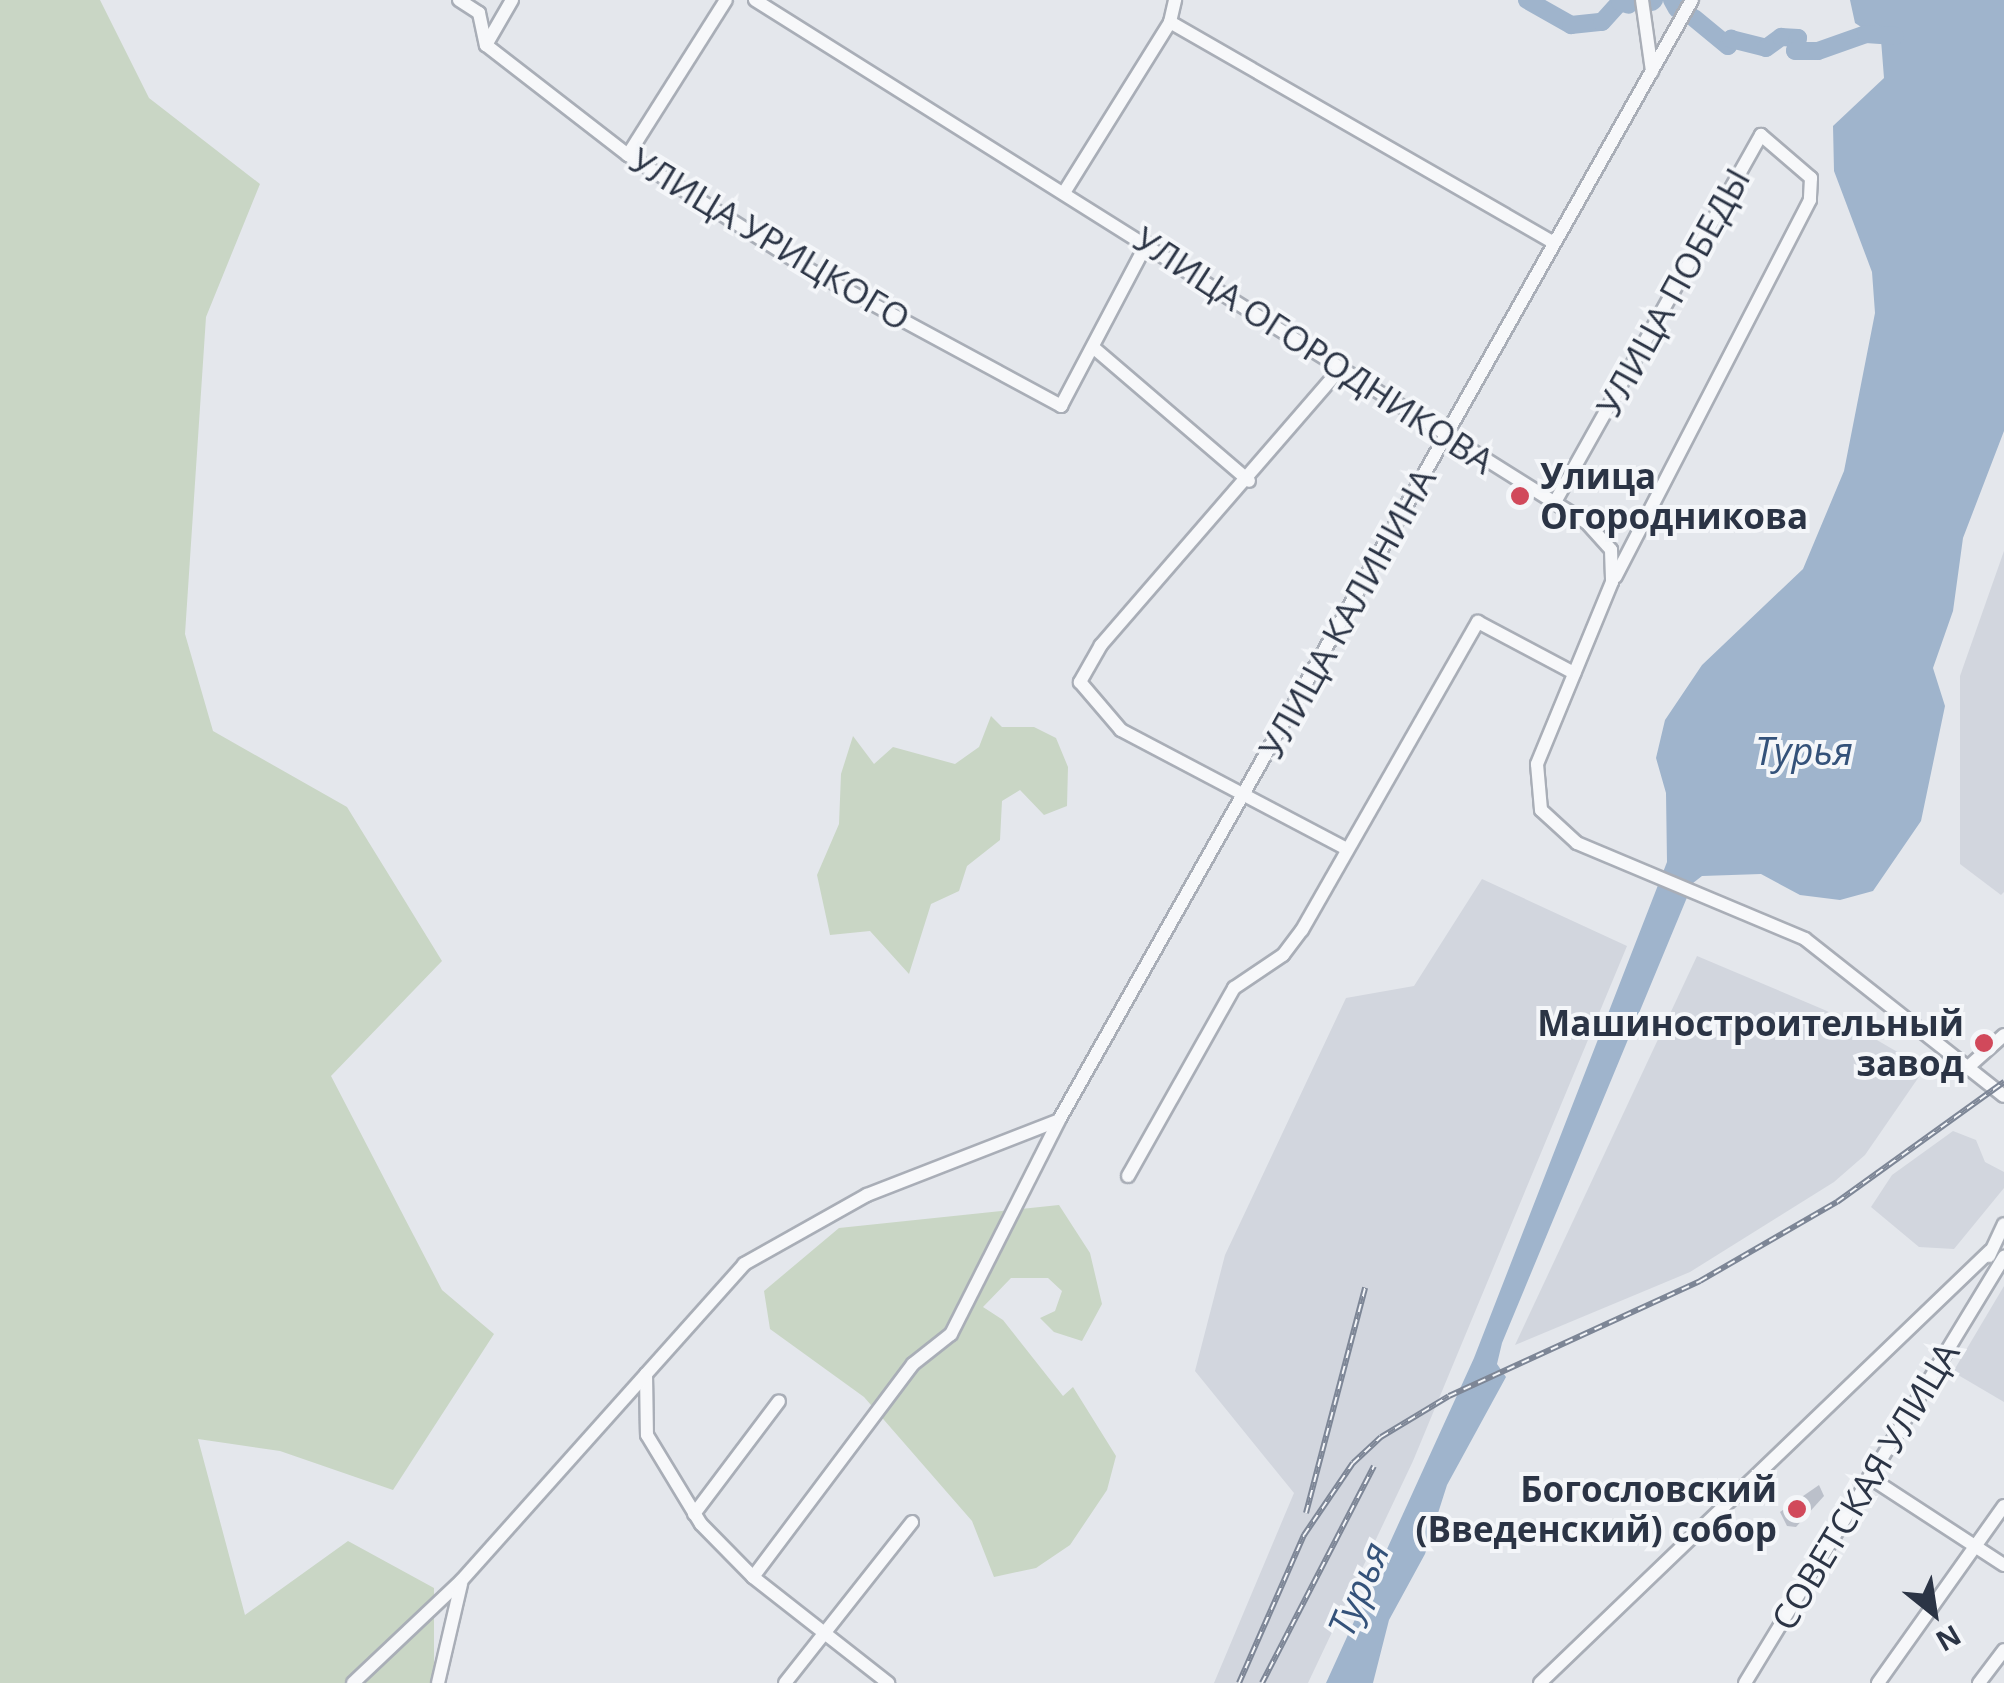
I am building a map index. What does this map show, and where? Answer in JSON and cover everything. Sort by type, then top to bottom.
[{"type":"street","name":"УЛИЦА УРИЦКОГО","points":[[458,0],[479,14],[486,44],[628,156],[808,269],[1062,406],[1147,243]]},
{"type":"street","points":[[486,44],[512,0]]},
{"type":"street","points":[[628,156],[726,0]]},
{"type":"street","name":"УЛИЦА ОГОРОДНИКОВА","points":[[754,0],[1066,190],[1555,502],[1602,535],[1612,582]]},
{"type":"street","points":[[1066,190],[1170,22],[1175,0]]},
{"type":"street","points":[[1642,0],[1652,73]]},
{"type":"street","name":"УЛИЦА КАЛИНИНА","points":[[754,1577],[912,1364],[951,1334],[1059,1120],[1692,0]]},
{"type":"street","points":[[1170,22],[1554,244]]},
{"type":"street","name":"УЛИЦА ПОБЕДЫ","points":[[1555,502],[1762,135],[1811,178],[1810,200],[1612,582]]},
{"type":"street","points":[[1094,348],[1249,481]]},
{"type":"street","points":[[1341,368],[1249,481],[1101,645],[1080,682],[1121,730],[1247,792],[1345,848]]},
{"type":"street","points":[[1612,582],[1537,764],[1541,810],[1576,843],[1658,874],[1805,939],[2004,1096]]},
{"type":"street","points":[[1128,1176],[1234,988],[1283,955],[1478,622],[1574,674]]},
{"type":"street","points":[[1966,1069],[2004,1035]]},
{"type":"street","points":[[361,1681],[462,1581],[647,1369],[776,1240],[1059,1120]]},
{"type":"street","name":"СОВЕТСКАЯ УЛИЦА","points":[[1985,1289],[1990,1251],[2004,1224]]},
{"type":"street","points":[[1540,1683],[1990,1251]]},
{"type":"street","name":"СОВЕТСКАЯ УЛИЦА","points":[[1745,1683],[2004,1257]]},
{"type":"street","points":[[647,1369],[647,1435],[694,1514],[754,1577],[888,1683]]},
{"type":"street","points":[[694,1514],[779,1401]]},
{"type":"street","points":[[1869,1478],[2004,1565]]},
{"type":"street","points":[[1878,1683],[2004,1506]]},
{"type":"street","points":[[785,1683],[912,1522]]},
{"type":"street","points":[[438,1683],[462,1581]]},
{"type":"street","points":[[1979,1683],[2004,1650]]},
{"type":"shaded area","points":[[2004,551],[2001,895],[1960,864],[1960,676]]},
{"type":"shaded area","name":"Машиностроительный завод","points":[[1482,879],[1627,946],[1413,1461],[1308,1683],[1214,1683],[1294,1493],[1195,1371],[1225,1255],[1346,998],[1414,986]]},
{"type":"shaded area","name":"Машиностроительный завод","points":[[1697,956],[1827,1011],[1925,1068],[1865,1155],[1834,1182],[1690,1272],[1515,1345]]},
{"type":"shaded area","points":[[1953,1131],[1976,1140],[1985,1162],[2004,1172],[2004,1188],[1954,1249],[1919,1247],[1871,1207],[1892,1175]]},
{"type":"shaded area","points":[[2004,1286],[2004,1402],[1953,1372]]},
{"type":"green space","points":[[0,0],[100,0],[149,98],[260,184],[206,317],[185,634],[213,731],[347,807],[442,961],[331,1076],[442,1290],[494,1334],[393,1490],[280,1451],[198,1439],[245,1615],[348,1541],[434,1588],[434,1683],[0,1683]]},
{"type":"green space","points":[[991,716],[1002,727],[1034,727],[1056,738],[1068,767],[1067,806],[1044,815],[1020,790],[1002,801],[1000,840],[967,866],[959,891],[931,904],[909,974],[870,931],[830,935],[817,875],[839,824],[841,774],[853,736],[874,764],[893,747],[955,764],[979,747]]},
{"type":"green space","points":[[1059,1205],[1090,1253],[1102,1304],[1082,1341],[1054,1332],[1040,1318],[1055,1311],[1062,1291],[1048,1278],[1011,1278],[983,1307],[1003,1320],[1063,1396],[1073,1387],[1116,1456],[1107,1490],[1070,1545],[1036,1568],[994,1577],[972,1521],[864,1397],[770,1329],[764,1291],[839,1228]]},
{"type":"water","name":"Турья","points":[[1850,0],[2004,0],[2004,431],[1963,538],[1953,611],[1933,668],[1945,706],[1921,821],[1873,891],[1840,900],[1800,895],[1761,874],[1702,876],[1693,883],[1502,1343],[1497,1364],[1506,1377],[1447,1485],[1425,1554],[1389,1620],[1373,1683],[1326,1683],[1474,1358],[1667,862],[1666,793],[1656,758],[1665,720],[1702,665],[1803,569],[1844,471],[1875,313],[1872,272],[1834,171],[1833,126],[1884,78],[1881,40],[1855,23]]},
{"type":"building","name":"Богословский (Введенский) собор","points":[[1819,1485],[1824,1496],[1796,1527],[1787,1526],[1780,1512]]},
{"type":"waterway","points":[[1527,0],[1571,25],[1602,22],[1620,2],[1629,5]]},
{"type":"waterway","points":[[1672,0],[1677,9]]},
{"type":"waterway","points":[[1694,18],[1728,46],[1731,39],[1766,48],[1781,37],[1798,38],[1795,51],[1818,51],[1866,34],[1895,36]]},
{"type":"railway","points":[[1239,1683],[1304,1535],[1353,1463],[1381,1437],[1449,1396],[1700,1281],[1837,1202],[2004,1082]]},
{"type":"railway","points":[[1306,1513],[1365,1288]]},
{"type":"railway","points":[[1262,1683],[1374,1466]]},
{"type":"place","name":"Улица Огородникова","points":[[1520,496]]},
{"type":"place","name":"Машиностроительный завод","points":[[1984,1043]]},
{"type":"place","name":"Богословский (Введенский) собор","points":[[1797,1509]]}]
